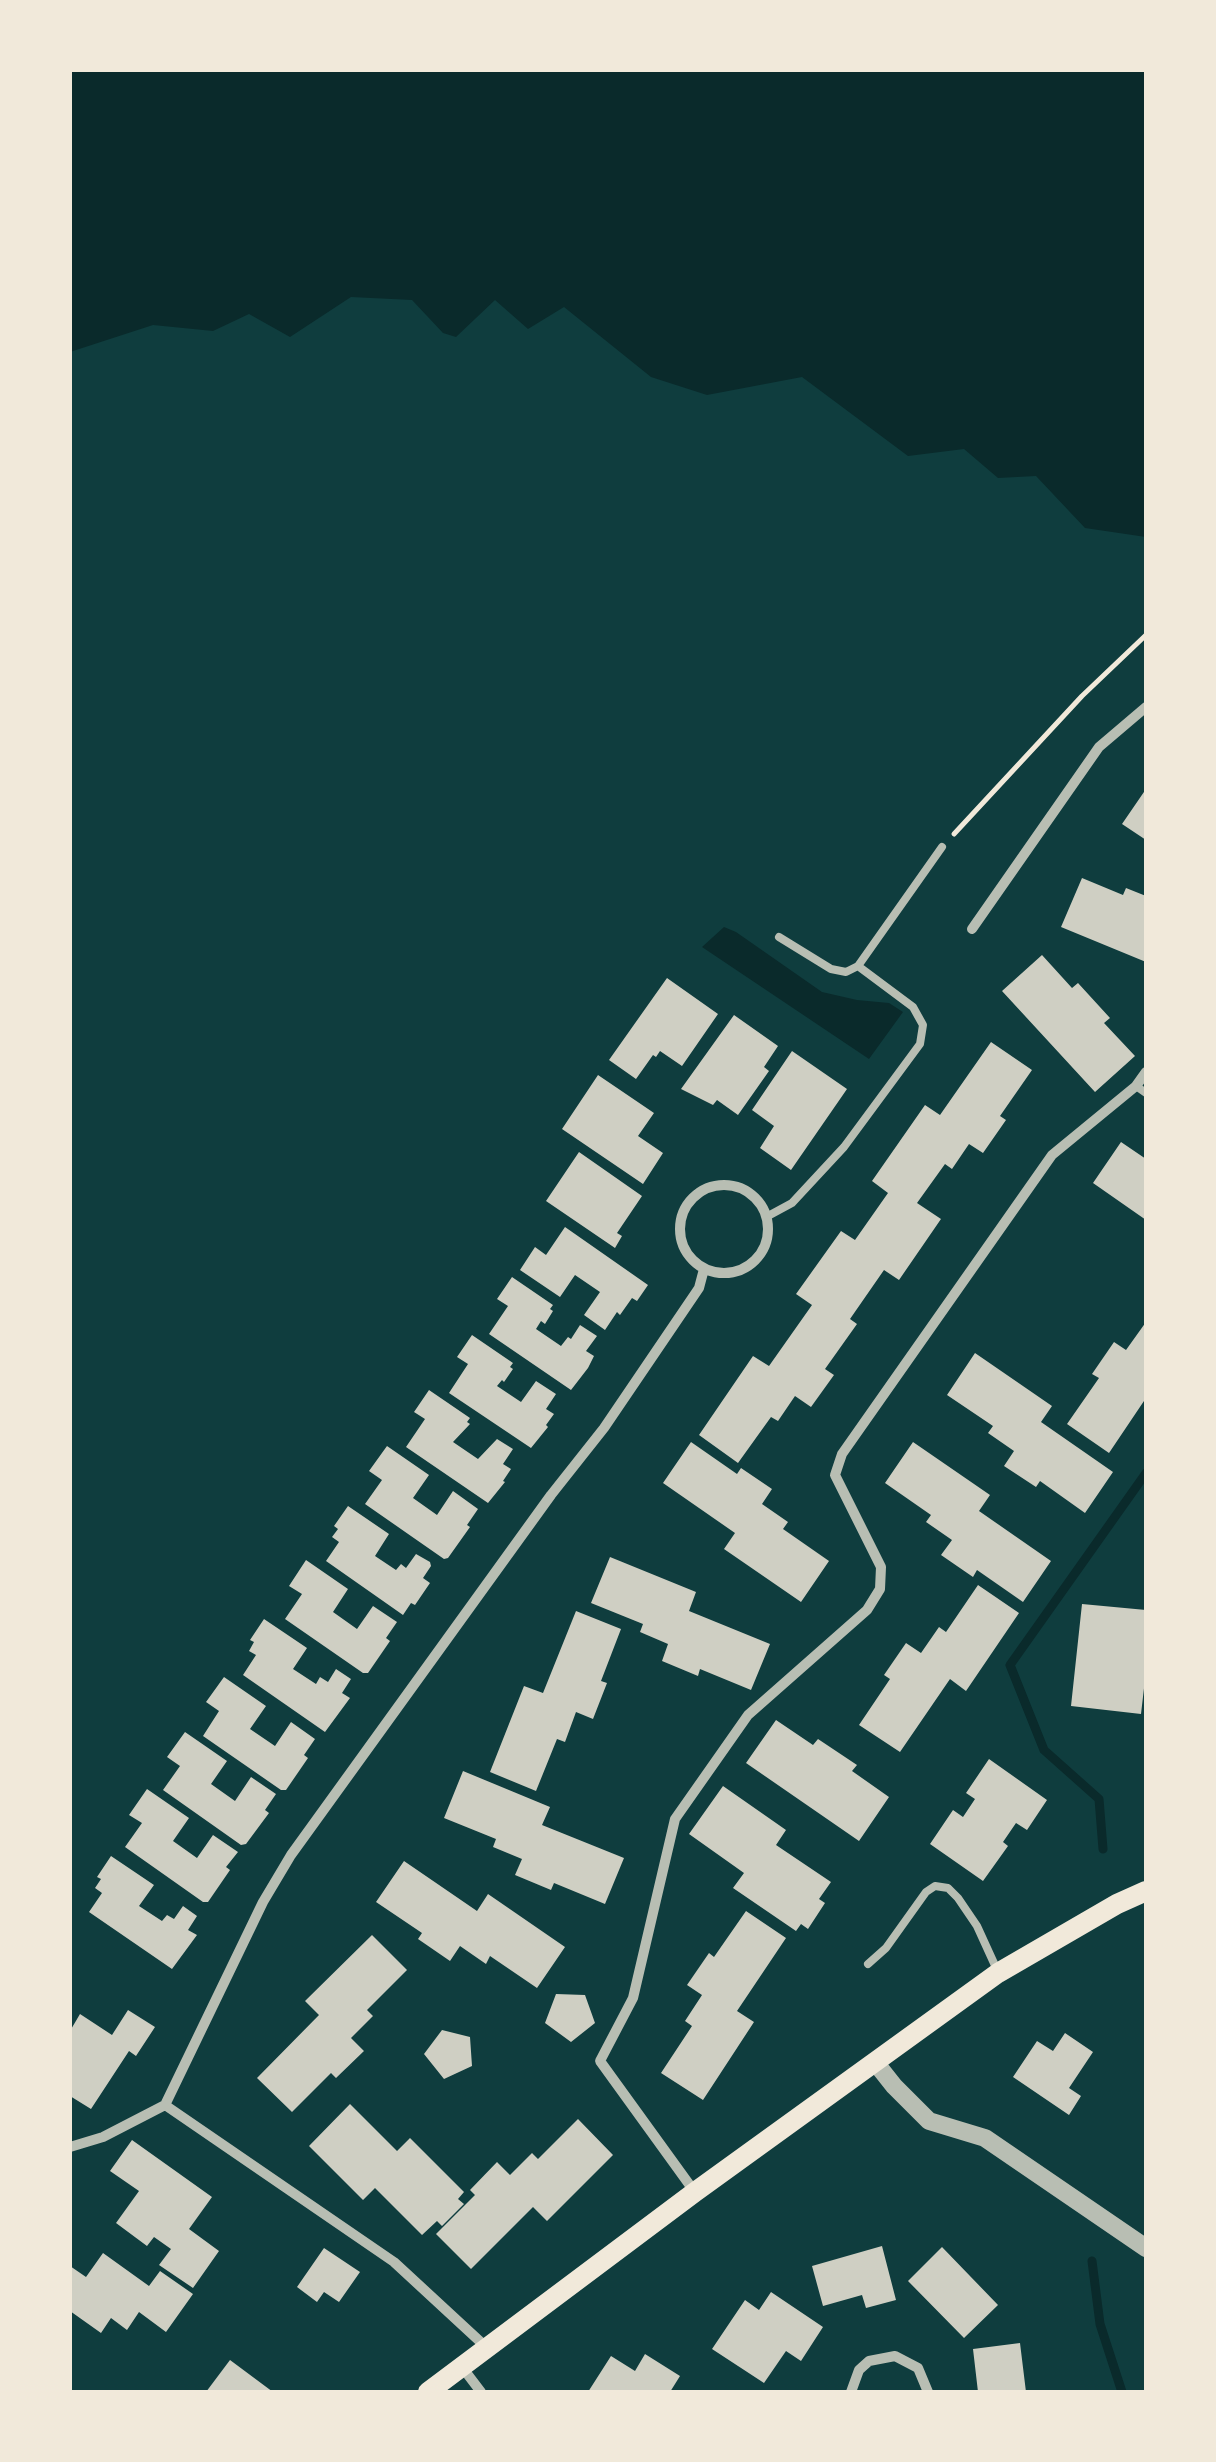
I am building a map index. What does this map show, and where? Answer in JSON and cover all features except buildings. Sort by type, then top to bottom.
[{"type":"main road","points":[[428,2392],[998,1972],[1146,1891]]},
{"type":"street","points":[[972,928],[1099,747],[1146,706]]},
{"type":"street","points":[[695,2192],[600,2060],[634,1998],[675,1819],[748,1715],[867,1610],[880,1589],[881,1567],[835,1474],[842,1454],[1052,1155],[1141,1089],[1146,1072]]},
{"type":"street","points":[[737,1186],[761,1202],[768,1216],[766,1245],[747,1267],[719,1273],[704,1269],[693,1260],[680,1234],[686,1206],[708,1187],[737,1186]]},
{"type":"street","points":[[70,2147],[103,2136],[165,2105],[263,1902],[291,1855],[551,1494],[604,1428],[699,1288],[704,1269]]},
{"type":"street","points":[[874,2062],[929,2121],[985,2138],[1146,2248]]},
{"type":"street","points":[[165,2105],[394,2262],[486,2348]]},
{"type":"street","points":[[851,2392],[859,2370],[869,2361],[895,2356],[918,2368],[928,2392]]},
{"type":"street","points":[[462,2367],[481,2392]]},
{"type":"lane","points":[[779,937],[831,969],[846,972],[858,966],[942,847]]},
{"type":"lane","points":[[768,1216],[792,1203],[844,1147],[920,1044],[922,1025],[913,1007],[858,966]]},
{"type":"lane","points":[[868,1964],[886,1948],[926,1892],[936,1886],[948,1888],[958,1898],[977,1926],[998,1972]]},
{"type":"path","points":[[942,847],[1017,763],[1146,635]]},
{"type":"water","points":[[70,70],[1146,70],[1146,537],[1085,528],[1036,476],[998,478],[964,449],[908,456],[802,377],[707,395],[651,377],[564,307],[528,329],[495,300],[456,337],[443,333],[412,300],[351,297],[290,337],[249,314],[213,331],[153,325],[70,352]]},
{"type":"water","points":[[724,927],[822,992],[889,1003],[903,1012],[869,1059],[702,947]]},
{"type":"waterway","points":[[1103,1849],[1099,1799],[1044,1750],[1010,1665],[1146,1473]]},
{"type":"waterway","points":[[1092,2261],[1100,2324],[1122,2392]]}]
